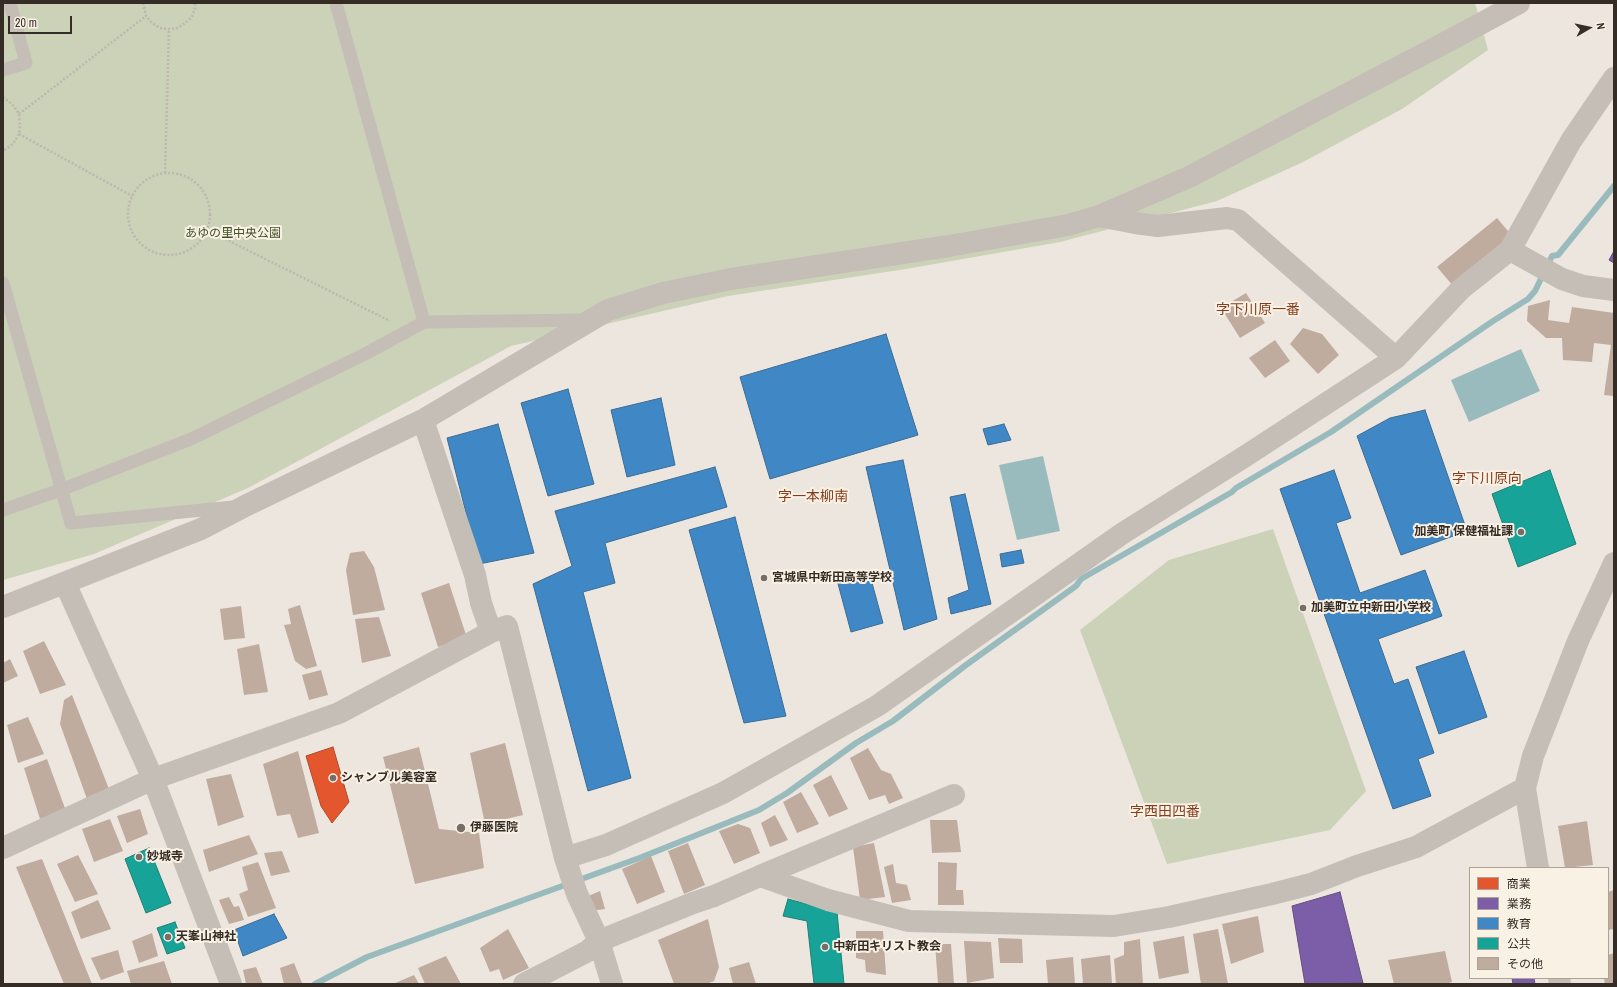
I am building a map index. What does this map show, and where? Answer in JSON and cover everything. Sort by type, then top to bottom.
[{"type":"street","points":[[3,607],[201,529],[247,505],[423,420],[608,310],[663,293],[731,280],[949,246],[1068,225],[1099,216],[1188,177],[1448,42],[1519,3]]},
{"type":"street","points":[[566,862],[723,793],[877,706],[1123,533],[1396,358],[1461,289],[1510,250],[1571,141],[1614,78]]},
{"type":"street","points":[[1099,216],[1158,226],[1227,218],[1238,220],[1396,358]]},
{"type":"street","points":[[1510,250],[1558,277],[1583,286],[1614,290]]},
{"type":"street","points":[[423,420],[474,575],[481,603],[491,632]]},
{"type":"street","points":[[1538,867],[1525,788],[1535,748],[1578,641],[1613,566]]},
{"type":"street","points":[[65,583],[153,779],[231,984]]},
{"type":"street","points":[[3,848],[153,779],[339,713],[491,632],[507,626],[566,862],[577,894],[599,941],[612,984]]},
{"type":"street","points":[[760,876],[828,900],[909,921],[1114,926],[1176,915],[1311,884],[1357,866],[1416,847],[1525,788]]},
{"type":"street","points":[[524,984],[588,951],[599,941],[687,905],[714,896],[954,795]]},
{"type":"lane","points":[[3,70],[26,63],[10,3]]},
{"type":"lane","points":[[336,3],[424,322]]},
{"type":"lane","points":[[3,283],[63,489],[71,523],[247,505]]},
{"type":"lane","points":[[3,510],[63,489],[191,439],[367,353],[424,322],[591,320]]},
{"type":"path","points":[[143,3],[146,16],[156,26],[169,29],[178,28],[186,23],[192,17],[195,3]]},
{"type":"path","points":[[19,114],[146,16]]},
{"type":"path","points":[[165,173],[169,29]]},
{"type":"path","points":[[3,97],[14,106],[19,114],[20,125],[19,134],[13,144],[3,151]]},
{"type":"path","points":[[19,134],[132,196]]},
{"type":"path","points":[[165,173],[179,174],[192,180],[202,189],[208,202],[210,216],[207,230],[200,241],[190,250],[172,255],[152,252],[141,245],[133,235],[128,222],[128,209],[132,196],[140,185],[151,177],[165,173]]},
{"type":"path","points":[[207,230],[408,331]]},
{"type":"green space","name":"あゆの里中央公園","points":[[3,3],[1475,3],[1488,50],[1402,109],[1301,163],[1217,201],[1060,242],[906,269],[728,296],[511,346],[248,488],[94,554],[3,580]]},
{"type":"green space","points":[[1273,529],[1366,791],[1330,830],[1167,864],[1080,630],[1169,560]]},
{"type":"water","points":[[1521,349],[1540,391],[1469,422],[1451,380]]},
{"type":"water","points":[[1043,456],[1060,531],[1017,540],[999,465]]},
{"type":"building: 商業","points":[[333,747],[349,802],[332,823],[321,806],[306,756]]},
{"type":"building: 業務","points":[[1614,251],[1614,263],[1609,260]]},
{"type":"building: 業務","points":[[1340,892],[1363,983],[1305,984],[1292,906]]},
{"type":"building: 業務","points":[[1512,979],[1534,979],[1535,984],[1513,984]]},
{"type":"building: 教育","points":[[886,334],[918,435],[770,479],[740,377]]},
{"type":"building: 教育","points":[[568,389],[594,484],[548,496],[521,403]]},
{"type":"building: 教育","points":[[661,398],[675,465],[627,477],[611,410]]},
{"type":"building: 教育","points":[[1425,410],[1467,531],[1401,555],[1357,436],[1390,418]]},
{"type":"building: 教育","points":[[498,424],[534,553],[479,564],[447,438]]},
{"type":"building: 教育","points":[[1004,424],[1011,440],[988,445],[983,429]]},
{"type":"building: 教育","points":[[903,460],[937,619],[904,630],[866,467]]},
{"type":"building: 教育","points":[[715,467],[727,507],[605,543],[615,583],[583,592],[631,778],[588,791],[533,584],[572,566],[555,511]]},
{"type":"building: 教育","points":[[1334,470],[1351,518],[1336,523],[1360,593],[1425,570],[1442,616],[1378,639],[1394,684],[1408,679],[1434,753],[1418,759],[1431,796],[1393,809],[1280,489]]},
{"type":"building: 教育","points":[[965,494],[991,604],[951,614],[948,598],[969,590],[950,497]]},
{"type":"building: 教育","points":[[735,517],[786,716],[744,723],[689,530]]},
{"type":"building: 教育","points":[[1021,550],[1024,563],[1002,567],[1000,554]]},
{"type":"building: 教育","points":[[869,572],[883,623],[851,632],[837,580]]},
{"type":"building: 教育","points":[[1464,651],[1487,717],[1439,734],[1416,667]]},
{"type":"building: 教育","points":[[274,914],[287,938],[243,956],[234,930]]},
{"type":"building: 公共","points":[[1550,470],[1576,544],[1518,567],[1492,494]]},
{"type":"building: 公共","points":[[149,848],[171,903],[146,913],[125,859]]},
{"type":"building: 公共","points":[[788,899],[837,912],[844,984],[814,984],[807,921],[783,916]]},
{"type":"building: 公共","points":[[175,922],[185,948],[167,954],[157,928]]},
{"type":"building: その他","points":[[1497,218],[1513,237],[1454,287],[1437,267]]},
{"type":"building: その他","points":[[1246,293],[1265,323],[1240,338],[1221,308]]},
{"type":"building: その他","points":[[1550,300],[1548,320],[1569,323],[1572,307],[1614,313],[1614,396],[1604,395],[1611,345],[1594,343],[1592,362],[1563,360],[1562,338],[1546,338],[1527,321],[1528,306]]},
{"type":"building: その他","points":[[1303,328],[1322,334],[1339,355],[1318,374],[1290,344]]},
{"type":"building: その他","points":[[1275,340],[1290,361],[1265,378],[1249,358]]},
{"type":"building: その他","points":[[364,551],[374,567],[385,610],[353,615],[346,570],[350,553]]},
{"type":"building: その他","points":[[449,583],[467,638],[438,647],[421,593]]},
{"type":"building: その他","points":[[300,605],[317,666],[306,669],[295,661],[284,625],[291,624],[288,609]]},
{"type":"building: その他","points":[[241,606],[245,638],[224,640],[220,609]]},
{"type":"building: その他","points":[[379,617],[391,656],[362,663],[355,619]]},
{"type":"building: その他","points":[[44,641],[66,685],[40,694],[23,651]]},
{"type":"building: その他","points":[[259,644],[268,692],[244,695],[237,649]]},
{"type":"building: その他","points":[[10,659],[18,676],[3,683],[3,663]]},
{"type":"building: その他","points":[[321,670],[328,695],[309,700],[302,675]]},
{"type":"building: その他","points":[[72,695],[109,789],[87,799],[60,724],[64,700]]},
{"type":"building: その他","points":[[28,717],[44,754],[18,763],[7,725]]},
{"type":"building: その他","points":[[505,743],[523,815],[485,824],[470,753]]},
{"type":"building: その他","points":[[419,747],[439,829],[479,833],[484,868],[415,884],[383,757]]},
{"type":"building: その他","points":[[868,748],[881,770],[891,774],[903,798],[889,804],[885,795],[869,800],[850,758]]},
{"type":"building: その他","points":[[298,751],[319,833],[298,838],[290,814],[277,816],[263,764]]},
{"type":"building: その他","points":[[47,759],[66,811],[40,819],[24,768]]},
{"type":"building: その他","points":[[231,774],[244,817],[218,826],[206,779]]},
{"type":"building: その他","points":[[831,775],[848,809],[829,817],[813,785]]},
{"type":"building: その他","points":[[801,792],[819,824],[797,833],[783,802]]},
{"type":"building: その他","points":[[140,809],[148,834],[127,843],[117,816]]},
{"type":"building: その他","points":[[775,815],[788,840],[770,847],[761,823]]},
{"type":"building: その他","points":[[110,819],[123,851],[94,862],[82,829]]},
{"type":"building: その他","points":[[930,820],[957,820],[961,852],[932,853]]},
{"type":"building: その他","points":[[1587,821],[1593,865],[1565,867],[1558,826]]},
{"type":"building: その他","points":[[738,824],[750,828],[760,853],[734,864],[719,831]]},
{"type":"building: その他","points":[[249,835],[258,854],[209,872],[203,850]]},
{"type":"building: その他","points":[[688,843],[705,885],[684,894],[668,851]]},
{"type":"building: その他","points":[[874,843],[885,897],[860,900],[853,847]]},
{"type":"building: その他","points":[[282,851],[290,872],[271,876],[264,853]]},
{"type":"building: その他","points":[[78,855],[98,894],[75,902],[57,864]]},
{"type":"building: その他","points":[[651,856],[665,892],[637,904],[622,869]]},
{"type":"building: その他","points":[[42,859],[92,984],[64,984],[16,867]]},
{"type":"building: その他","points":[[258,862],[276,908],[248,917],[239,894],[248,890],[242,867]]},
{"type":"building: その他","points":[[938,862],[957,863],[956,890],[963,890],[964,905],[938,905]]},
{"type":"building: その他","points":[[893,864],[896,883],[907,885],[911,900],[892,903],[884,867]]},
{"type":"building: その他","points":[[1614,890],[1614,929],[1609,930],[1609,892]]},
{"type":"building: その他","points":[[600,891],[605,909],[590,911],[586,897]]},
{"type":"building: その他","points":[[229,897],[234,907],[239,906],[244,920],[229,924],[219,900]]},
{"type":"building: その他","points":[[98,900],[111,929],[81,939],[71,912]]},
{"type":"building: その他","points":[[1258,916],[1264,952],[1231,964],[1222,924]]},
{"type":"building: その他","points":[[708,919],[719,967],[714,981],[706,984],[674,984],[658,940]]},
{"type":"building: その他","points":[[508,929],[529,968],[503,980],[499,969],[490,972],[480,948]]},
{"type":"building: その他","points":[[1218,929],[1228,984],[1201,984],[1193,934]]},
{"type":"building: その他","points":[[856,931],[883,931],[886,975],[866,972],[865,960],[856,958]]},
{"type":"building: その他","points":[[152,933],[158,956],[139,963],[132,941]]},
{"type":"building: その他","points":[[1184,936],[1189,973],[1159,979],[1153,942]]},
{"type":"building: その他","points":[[998,938],[1022,939],[1023,963],[1000,963]]},
{"type":"building: その他","points":[[1140,939],[1143,984],[1116,984],[1114,959],[1124,955],[1124,942]]},
{"type":"building: その他","points":[[964,941],[991,942],[994,978],[967,983]]},
{"type":"building: その他","points":[[935,944],[951,944],[954,984],[938,984]]},
{"type":"building: その他","points":[[118,950],[124,972],[101,980],[91,958]]},
{"type":"building: その他","points":[[1445,951],[1452,982],[1445,984],[1394,984],[1388,960]]},
{"type":"building: その他","points":[[1614,953],[1614,984],[1605,984],[1604,979],[1609,979],[1609,955]]},
{"type":"building: その他","points":[[1110,955],[1112,984],[1083,984],[1081,959]]},
{"type":"building: その他","points":[[446,956],[461,984],[425,984],[418,968]]},
{"type":"building: その他","points":[[1073,957],[1075,984],[1048,984],[1046,960]]},
{"type":"building: その他","points":[[164,961],[172,984],[131,984],[127,971]]},
{"type":"building: その他","points":[[749,962],[756,984],[733,984],[729,968]]},
{"type":"building: その他","points":[[294,963],[302,983],[284,984],[280,968]]},
{"type":"building: その他","points":[[256,967],[263,984],[246,984],[243,970]]},
{"type":"building: その他","points":[[414,975],[419,984],[393,984]]},
{"type":"waterway","points":[[315,984],[367,957],[642,857],[759,810],[787,793],[856,743],[893,721],[966,665],[1076,586],[1081,579],[1232,492],[1236,488],[1331,432],[1493,321],[1528,299],[1535,291],[1552,256],[1558,255],[1614,186]]},
{"type":"place","name":"加美町 保健福祉課","points":[[1521,532]]},
{"type":"place","name":"宮城県中新田高等学校","points":[[764,578]]},
{"type":"place","name":"加美町立中新田小学校","points":[[1303,608]]},
{"type":"place","name":"シャンブル美容室","points":[[333,778]]},
{"type":"place","name":"伊藤医院","points":[[461,828]]},
{"type":"place","name":"妙城寺","points":[[139,857]]},
{"type":"place","name":"天峯山神社","points":[[168,937]]},
{"type":"place","name":"中新田キリスト教会","points":[[825,947]]},
{"type":"district","name":"字下川原一番","points":[[1258,310]]},
{"type":"district","name":"字下川原向","points":[[1487,479]]},
{"type":"district","name":"字一本柳南","points":[[813,497]]},
{"type":"district","name":"字西田四番","points":[[1165,812]]}]
